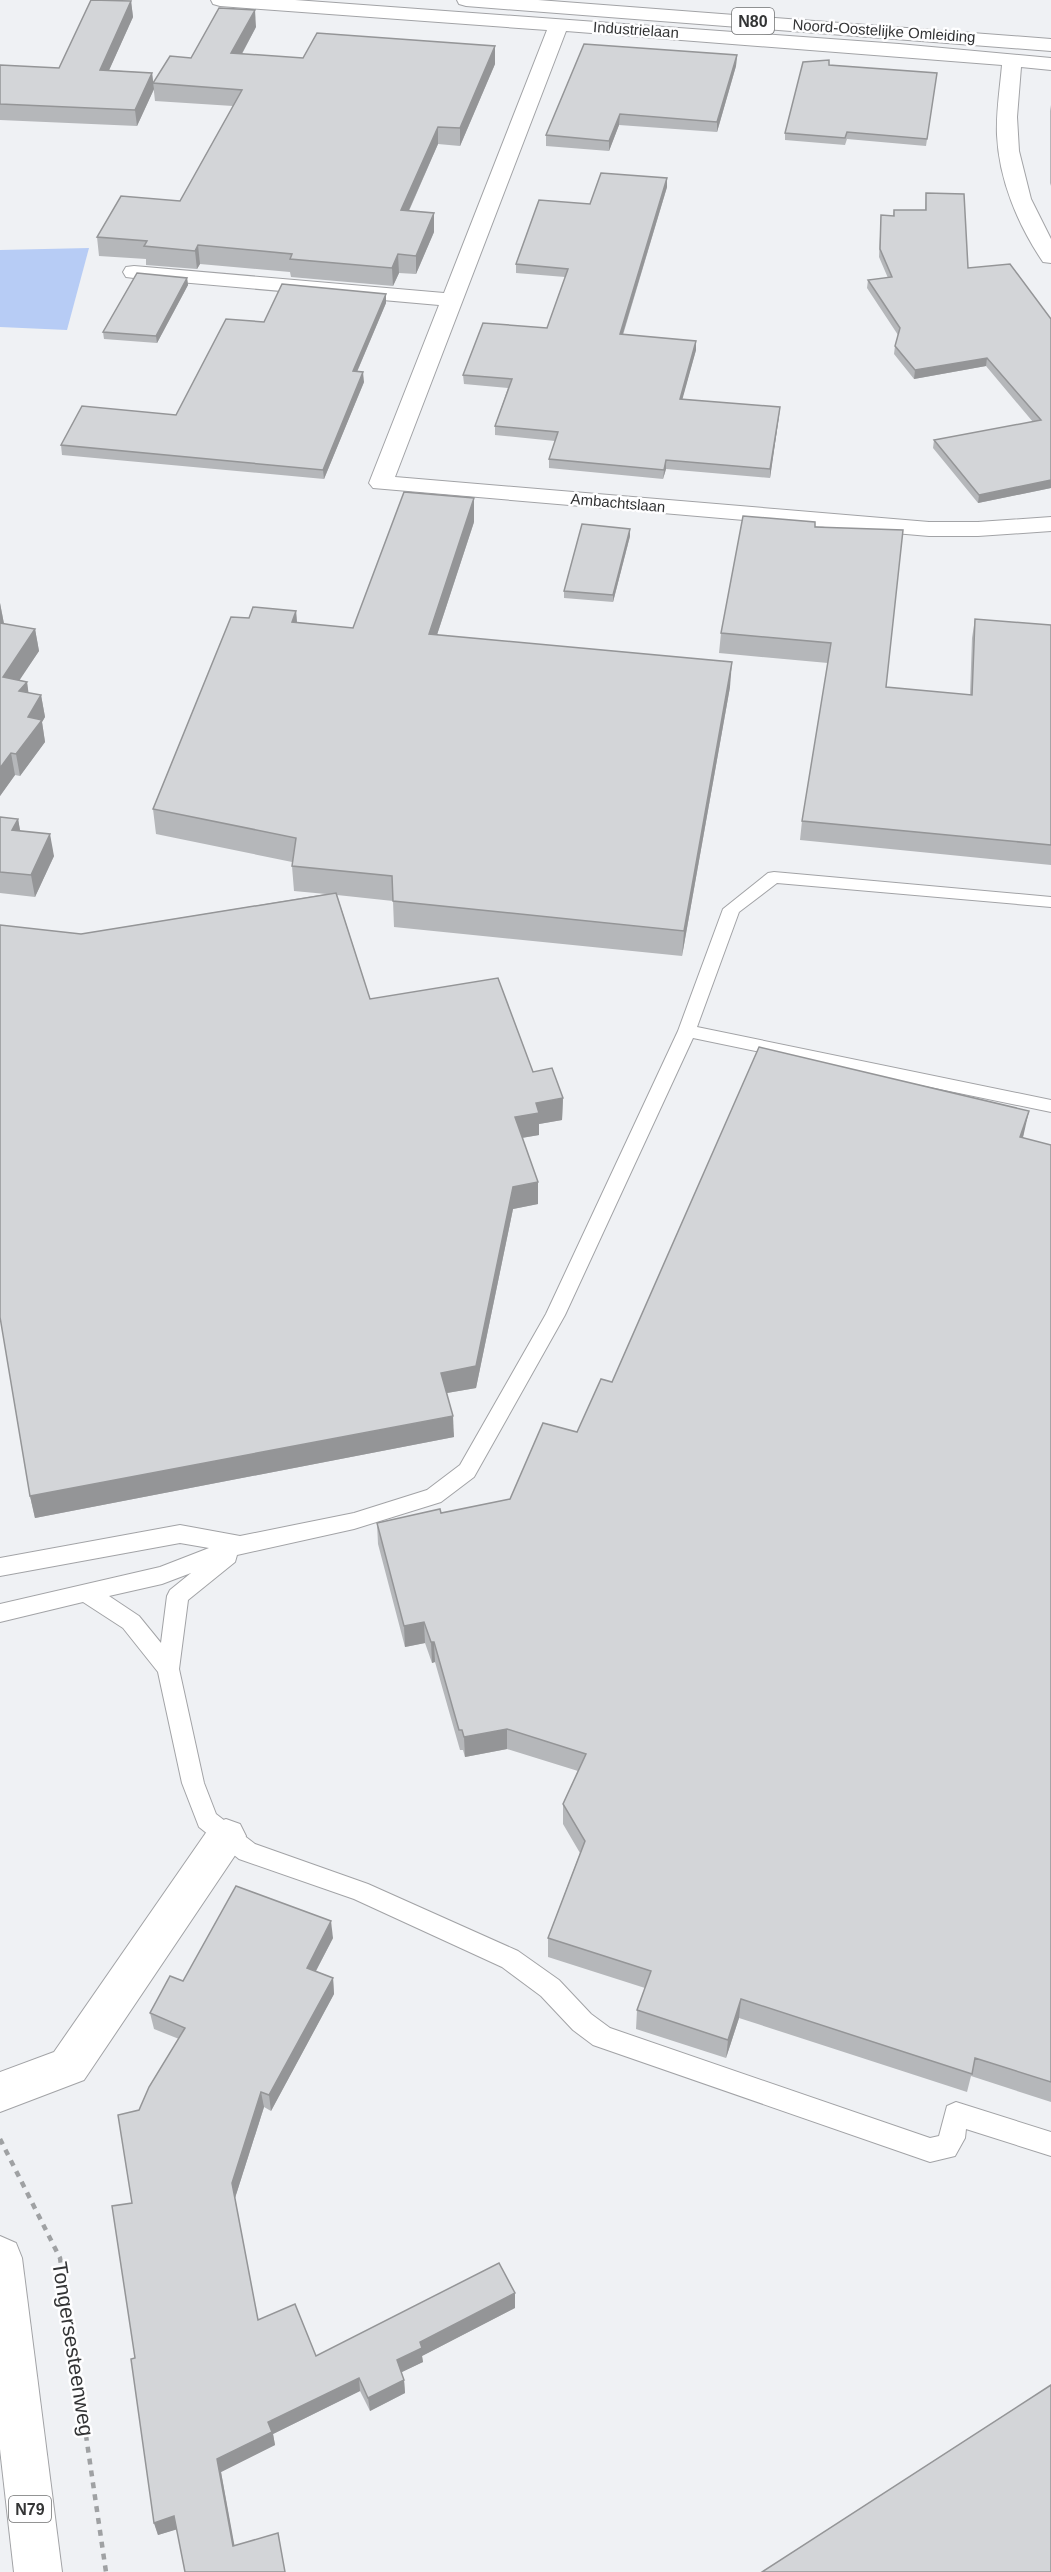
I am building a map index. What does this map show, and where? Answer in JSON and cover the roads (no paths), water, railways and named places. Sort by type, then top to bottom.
[{"type":"street","name":"Industrielaan","points":[[220,0],[899,50],[1051,64]]},
{"type":"street","name":"Noord-Oostelijke Omleiding","points":[[466,0],[1051,45]]},
{"type":"street","name":"N80","points":[[702,0],[741,3]]},
{"type":"street","name":"Noord-Oostelijke Omleiding","points":[[984,22],[1051,27]]},
{"type":"street","name":"Ambachtslaan","points":[[559,24],[381,483],[929,529],[978,529],[1051,524]]},
{"type":"street","points":[[1012,60],[1007,134],[1014,179],[1051,257]]},
{"type":"street","points":[[134,272],[453,300]]},
{"type":"street","points":[[0,2092],[69,2066],[226,1836]]},
{"type":"street","name":"N79","points":[[0,2258],[38,2572]]},
{"type":"lane","points":[[0,1613],[162,1575],[240,1545],[354,1521],[434,1496],[467,1471],[555,1315],[687,1031],[731,909],[774,878],[1051,902]]},
{"type":"lane","points":[[687,1031],[1051,1107]]},
{"type":"lane","points":[[0,1567],[180,1534],[240,1545]]},
{"type":"lane","points":[[240,1545],[178,1596],[168,1669],[193,1783],[207,1821],[247,1852],[360,1891],[510,1959],[550,1988],[582,2022],[602,2037],[930,2150],[946,2147],[952,2138],[956,2114],[1051,2144]]},
{"type":"lane","points":[[88,1594],[131,1622],[168,1669]]}]
